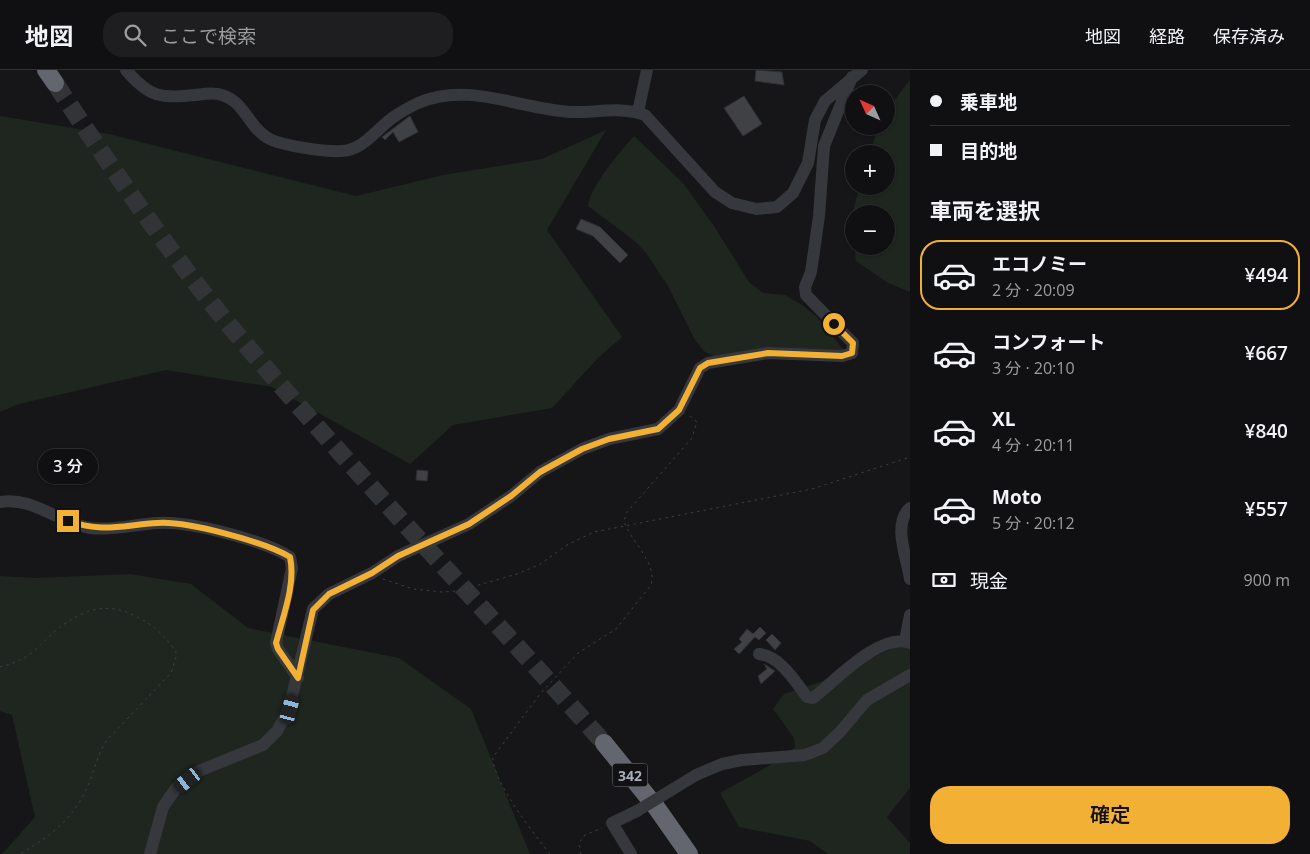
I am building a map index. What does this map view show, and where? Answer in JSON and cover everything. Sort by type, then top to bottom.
[{"type":"highway","name":"342","points":[[604,743],[656,807]]},
{"type":"highway","points":[[656,807],[687,854]]},
{"type":"highway","points":[[656,807],[696,854]]},
{"type":"street","points":[[126,70],[140,86],[156,96],[176,97],[209,93],[222,94],[238,104],[257,129],[268,138],[279,142],[343,151],[355,148],[394,116],[418,103],[441,95],[462,94],[498,98],[570,112],[615,110],[638,112],[646,115],[715,192],[732,204],[756,209],[777,207],[793,193],[808,163],[815,120],[825,101],[857,74]]},
{"type":"street","points":[[638,112],[647,70]]},
{"type":"street","points":[[150,854],[163,807],[176,788],[199,771],[262,745],[277,731],[290,709],[313,610],[329,594],[372,573],[398,556],[478,519],[511,496],[527,480],[575,453],[609,439],[658,429],[679,410],[700,368],[708,363],[768,353],[842,356],[852,353],[853,343],[806,295],[805,287],[811,272],[819,216],[824,146],[857,74]]},
{"type":"street","points":[[0,502],[10,500],[28,504],[88,528],[109,529],[159,523],[187,525],[276,548],[290,557],[292,568],[276,643],[298,678]]},
{"type":"street","points":[[910,508],[902,522],[903,541],[910,579]]},
{"type":"street","points":[[759,654],[774,660],[787,671],[807,697],[813,698],[855,663],[878,648],[892,643],[908,642],[910,615]]},
{"type":"street","points":[[631,854],[612,823],[637,811],[696,776],[722,764],[742,760],[797,756],[823,748],[840,732],[867,700],[910,675]]},
{"type":"path","points":[[550,854],[522,817],[494,768],[493,757],[540,694],[578,653],[616,629],[651,585],[653,579],[651,568],[624,521],[627,512],[692,438],[696,430],[697,422],[693,417],[679,410]]},
{"type":"path","points":[[372,573],[385,580],[413,589],[442,592],[458,590],[517,574],[539,565],[559,550],[594,532],[812,489],[910,457]]},
{"type":"path","points":[[0,668],[22,660],[56,631],[86,612],[104,606],[124,610],[151,624],[167,638],[177,654],[171,673],[103,746],[81,799],[62,825],[51,835],[20,854]]},
{"type":"path","points":[[581,854],[579,843],[585,835],[612,823]]},
{"type":"shaded area","points":[[910,80],[910,292],[888,283],[856,261],[855,255],[895,255],[895,205],[855,205],[857,195],[895,195],[895,145],[873,145],[875,135],[895,135],[895,99]]},
{"type":"shaded area","points":[[0,116],[109,134],[356,196],[443,175],[542,159],[606,130],[547,230],[622,337],[598,358],[552,408],[453,425],[410,464],[272,387],[166,370],[19,404],[0,412]]},
{"type":"shaded area","points":[[634,136],[683,183],[714,226],[749,282],[763,293],[785,295],[802,305],[817,317],[846,353],[718,358],[705,352],[695,340],[668,286],[646,253],[636,242],[588,206],[600,179]]},
{"type":"shaded area","points":[[130,574],[191,584],[248,628],[399,658],[471,709],[530,854],[2,854],[35,817],[12,715],[0,711],[0,576],[35,578]]},
{"type":"shaded area","points":[[910,640],[910,788],[887,817],[910,843],[910,854],[828,854],[810,841],[739,827],[720,793],[781,759],[795,747],[794,738],[773,709],[784,694],[820,682]]},
{"type":"building","points":[[756,70],[782,72],[784,85],[755,81]]},
{"type":"building","points":[[744,96],[762,124],[743,136],[724,108]]},
{"type":"building","points":[[410,116],[418,132],[399,142],[393,132],[385,140],[382,137]]},
{"type":"building","points":[[581,219],[600,227],[628,255],[620,263],[593,236],[576,229]]},
{"type":"building","points":[[417,470],[428,471],[427,481],[416,480]]},
{"type":"building","points":[[760,627],[766,633],[759,640],[755,637],[739,654],[734,649],[742,642],[739,639],[747,629],[753,634]]},
{"type":"building","points":[[772,634],[781,643],[775,650],[766,640]]},
{"type":"building","points":[[764,664],[775,671],[761,684],[758,676],[767,669]]},
{"type":"tunnel","points":[[55,83],[139,206],[229,325],[321,431],[604,743]]},
{"type":"route","points":[[68,521],[88,528],[109,529],[159,523],[187,525],[276,548],[290,557],[292,568],[291,580],[276,643],[298,678],[313,610],[329,594],[372,573],[398,556],[469,524],[511,496],[527,480],[582,449],[609,439],[658,429],[679,410],[700,368],[708,363],[768,353],[842,356],[852,353],[853,343],[834,324]]}]
